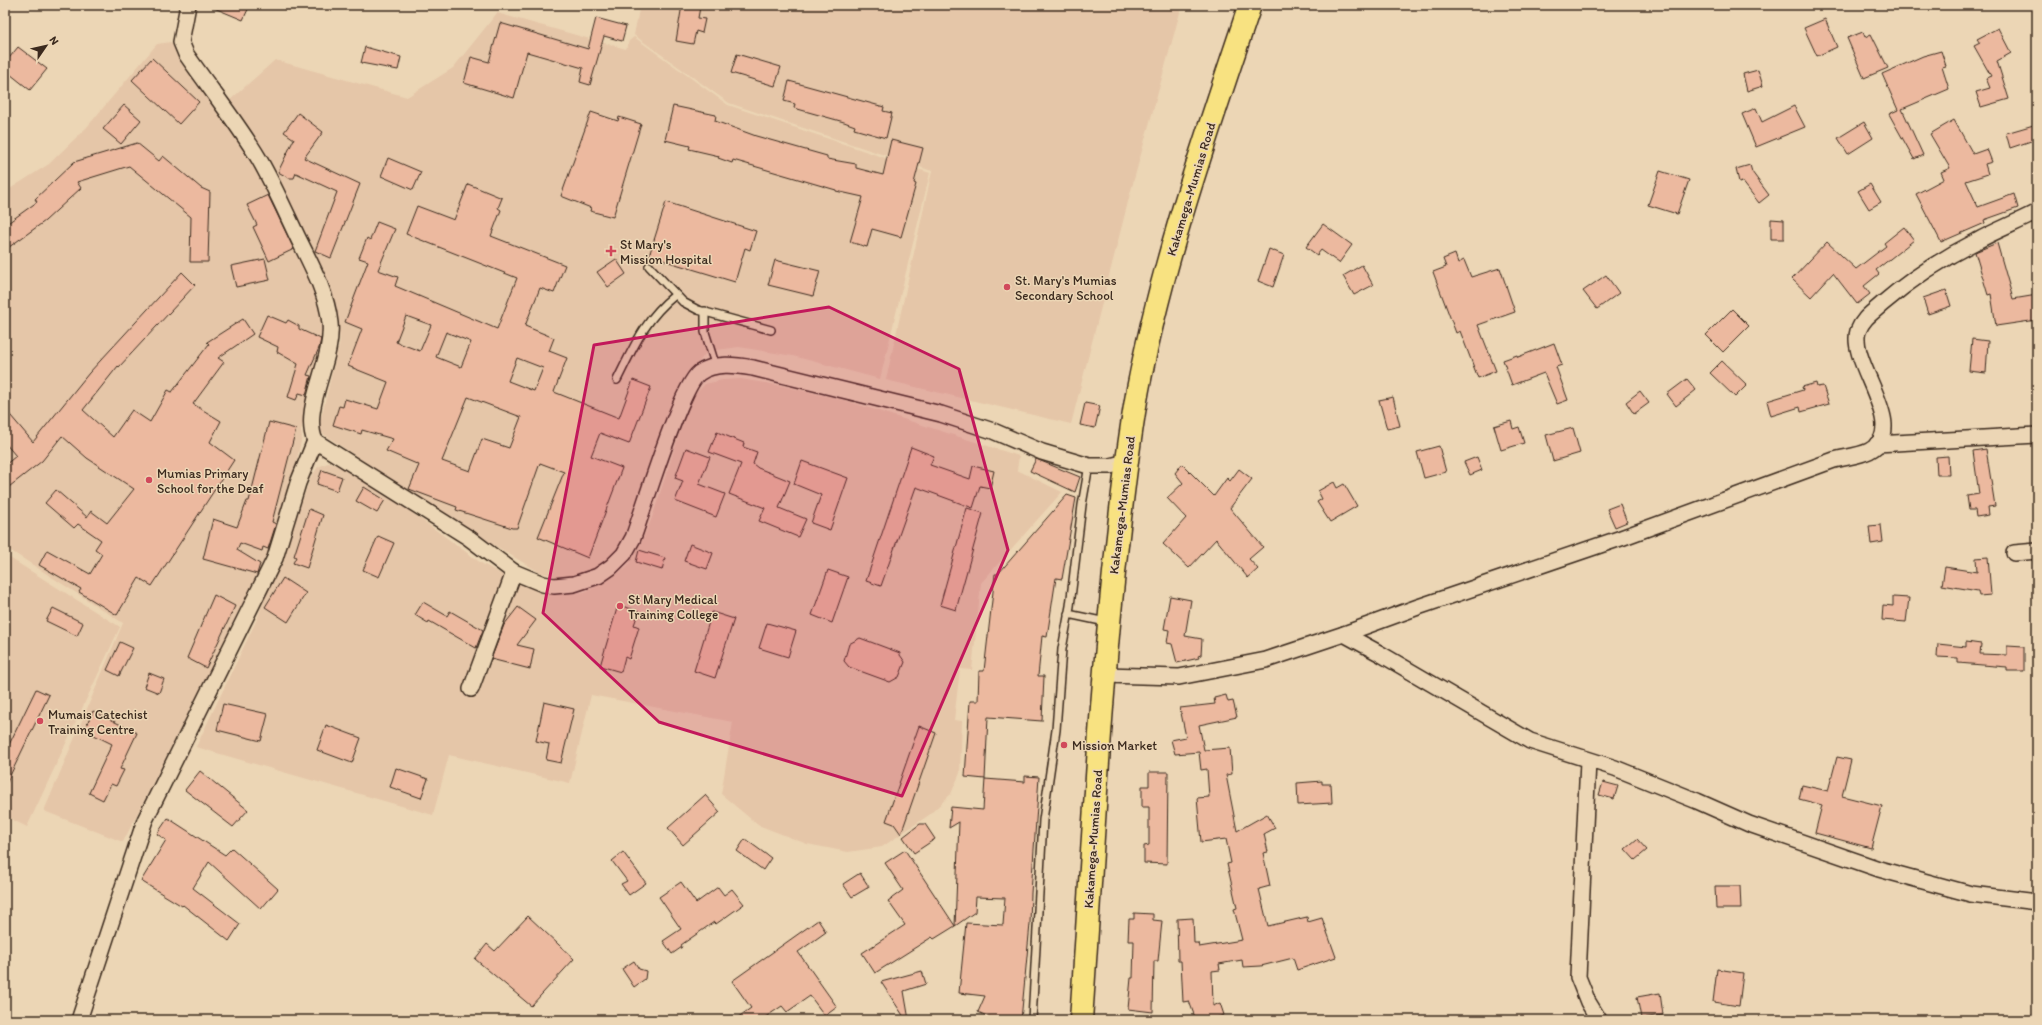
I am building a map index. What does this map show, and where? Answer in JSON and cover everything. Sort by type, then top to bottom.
[{"type":"highway","name":"Kakamega-Mumias Road","points":[[1081,1020],[1108,623],[1126,462],[1138,388],[1170,253],[1209,127],[1250,5]]},
{"type":"street","points":[[79,1020],[145,820],[275,558],[298,483],[315,441],[310,425],[324,370],[331,333],[326,306],[310,262],[259,160],[186,54],[181,42],[188,5]]},
{"type":"street","points":[[1104,675],[1179,677],[1266,660],[1621,538],[1834,460],[1870,450],[1883,436],[1884,423],[1876,394],[1860,358],[1857,347],[1858,331],[1866,317],[1893,294],[1942,260],[1978,240],[2037,212]]},
{"type":"street","points":[[315,441],[469,538],[514,572],[543,584],[554,586],[574,584],[598,576],[618,561],[624,554],[633,538],[684,396],[698,374],[716,366],[736,365],[753,368],[941,414],[993,431],[1042,452],[1089,465],[1110,466],[1126,462]]},
{"type":"street","points":[[1877,444],[2037,435]]},
{"type":"street","points":[[2014,553],[2037,551]]},
{"type":"street","points":[[471,689],[514,572]]},
{"type":"street","points":[[1344,634],[1379,652],[1530,740],[1615,768],[1749,824],[1879,869],[1971,894],[2037,902]]},
{"type":"street","points":[[1588,760],[1578,977],[1588,1002],[1599,1020]]},
{"type":"lane","points":[[649,266],[683,302],[705,311],[771,330]]},
{"type":"lane","points":[[617,380],[645,325],[660,307],[675,295]]},
{"type":"lane","points":[[705,311],[705,332],[716,366]]},
{"type":"lane","points":[[1032,1020],[1043,820],[1056,730],[1062,650],[1089,465]]},
{"type":"lane","points":[[1068,614],[1108,623]]},
{"type":"highlighted area","points":[[829,307],[959,369],[1008,550],[902,796],[659,722],[543,613],[594,345]]},
{"type":"shaded area","name":"St. Mary's Mumias Secondary School","points":[[640,5],[1182,5],[1130,194],[1071,424],[886,380],[932,171],[729,103],[634,35]]},
{"type":"shaded area","name":"St Mary's Mission Hospital","points":[[497,13],[626,49],[629,41],[634,37],[728,105],[930,173],[880,379],[793,356],[739,347],[717,350],[705,354],[694,368],[621,551],[598,570],[575,577],[561,578],[539,572],[429,506],[322,433],[319,426],[340,341],[335,303],[259,143],[229,101],[275,60],[407,97],[453,68]]},
{"type":"shaded area","name":"Mumias Primary School for the Deaf","points":[[171,42],[239,138],[264,183],[301,252],[320,303],[327,332],[313,395],[301,430],[302,437],[283,522],[260,577],[212,667],[123,842],[44,811],[123,623],[5,547],[5,192],[49,164],[87,127],[157,44]]},
{"type":"shaded area","name":"St Mary Medical Training College","points":[[741,379],[783,386],[844,400],[1019,456],[1017,470],[1062,492],[981,583],[972,670],[960,669],[954,720],[962,721],[960,773],[951,794],[929,815],[882,847],[848,852],[807,844],[758,825],[721,794],[733,722],[591,695],[570,783],[449,755],[433,815],[196,747],[257,619],[311,477],[318,467],[328,463],[341,466],[370,482],[481,563],[503,575],[544,590],[561,594],[584,592],[602,584],[626,568],[641,543],[652,518],[688,407],[694,395],[705,384],[723,380]]},
{"type":"shaded area","name":"Mumais Catechist Training Centre","points":[[5,555],[120,627],[27,827],[5,816]]},
{"type":"building","points":[[207,5],[250,5],[243,20]]},
{"type":"building","points":[[682,5],[700,7],[698,18],[705,19],[702,33],[696,31],[693,44],[676,41]]},
{"type":"building","points":[[596,18],[626,26],[622,41],[604,36],[590,85],[580,82],[583,68],[527,52],[514,98],[464,83],[471,57],[489,62],[500,23],[588,49]]},
{"type":"building","points":[[1825,19],[1837,47],[1817,56],[1804,28]]},
{"type":"building","points":[[1998,28],[2011,53],[1997,61],[2009,99],[1981,107],[1976,92],[1990,88],[1986,78],[1991,76],[1974,46],[1980,43],[1977,39]]},
{"type":"building","points":[[1863,32],[1865,37],[1871,34],[1888,68],[1864,78],[1847,38]]},
{"type":"building","points":[[18,47],[47,69],[30,90],[5,70],[5,63]]},
{"type":"building","points":[[365,47],[401,57],[398,70],[361,63]]},
{"type":"building","points":[[1941,51],[1946,66],[1942,67],[1949,89],[1902,109],[1923,155],[1914,159],[1889,114],[1898,110],[1882,74],[1923,56]]},
{"type":"building","points":[[737,54],[781,67],[775,86],[731,73]]},
{"type":"building","points":[[152,58],[199,102],[179,124],[132,80]]},
{"type":"building","points":[[1758,70],[1763,86],[1747,91],[1743,74]]},
{"type":"building","points":[[789,81],[884,107],[883,111],[892,113],[886,138],[854,129],[855,126],[844,122],[794,108],[795,104],[784,101]]},
{"type":"building","points":[[124,105],[141,120],[121,144],[103,129]]},
{"type":"building","points":[[673,106],[716,115],[715,121],[756,136],[827,156],[827,159],[856,164],[856,168],[883,175],[891,140],[923,148],[914,183],[916,184],[901,237],[872,229],[867,247],[850,242],[863,197],[836,191],[733,160],[732,163],[718,158],[719,156],[689,149],[690,146],[665,140]]},
{"type":"building","points":[[1794,106],[1805,127],[1756,147],[1742,114],[1756,108],[1762,122]]},
{"type":"building","points":[[591,112],[618,121],[619,117],[641,124],[613,217],[590,211],[591,208],[561,196]]},
{"type":"building","points":[[298,113],[323,132],[304,158],[360,184],[331,258],[315,251],[337,192],[296,173],[294,178],[289,178],[278,172],[294,139],[284,132]]},
{"type":"building","points":[[1954,120],[1973,154],[1987,149],[1992,162],[1985,164],[1988,174],[1966,181],[1978,207],[2014,194],[2018,208],[1984,220],[1985,223],[1941,242],[1916,194],[1944,179],[1941,172],[1950,168],[1930,134]]},
{"type":"building","points":[[1864,122],[1873,138],[1848,154],[1838,138]]},
{"type":"building","points":[[2037,124],[2037,139],[2010,148],[2006,133]]},
{"type":"building","points":[[137,143],[159,161],[163,156],[201,188],[210,192],[208,262],[190,262],[191,217],[129,166],[77,182],[81,188],[45,221],[5,250],[5,225],[37,202],[35,199],[74,162]]},
{"type":"building","points":[[388,158],[421,172],[413,190],[381,176]]},
{"type":"building","points":[[1750,165],[1752,172],[1769,195],[1759,203],[1742,181],[1739,182],[1736,169]]},
{"type":"building","points":[[1660,171],[1689,180],[1677,214],[1648,205]]},
{"type":"building","points":[[468,184],[502,198],[498,208],[501,210],[491,236],[565,265],[554,293],[540,288],[525,326],[554,338],[549,351],[567,358],[554,392],[619,418],[633,380],[651,387],[629,444],[600,433],[591,456],[622,468],[588,558],[538,537],[564,472],[540,463],[517,528],[512,528],[456,510],[457,507],[409,489],[419,465],[386,451],[393,439],[362,430],[361,434],[333,425],[339,406],[343,407],[345,399],[378,409],[388,382],[348,366],[362,329],[345,322],[368,261],[359,258],[367,238],[370,240],[377,222],[395,229],[378,270],[398,277],[395,286],[497,329],[517,278],[406,234],[417,206],[454,220]],"holes":[[[406,316],[431,325],[420,351],[396,342]],[[446,332],[471,342],[461,367],[436,357]],[[517,358],[543,368],[534,391],[508,381]],[[468,397],[521,417],[509,448],[482,439],[470,471],[442,461]]]},
{"type":"building","points":[[1870,184],[1881,202],[1869,209],[1858,191]]},
{"type":"building","points":[[268,195],[294,249],[269,261],[253,227],[257,225],[247,205]]},
{"type":"building","points":[[666,202],[756,231],[750,250],[745,248],[735,282],[649,256]]},
{"type":"building","points":[[1771,219],[1784,220],[1784,239],[1771,239]]},
{"type":"building","points":[[1323,224],[1352,245],[1339,263],[1321,250],[1317,255],[1306,247]]},
{"type":"building","points":[[1904,227],[1914,240],[1876,270],[1879,274],[1864,286],[1870,294],[1857,304],[1833,273],[1811,297],[1792,279],[1827,242],[1856,269],[1886,246],[1884,243]]},
{"type":"building","points":[[1997,243],[2013,299],[2037,295],[2037,320],[1996,326],[1991,294],[1988,295],[1975,252]]},
{"type":"building","points":[[1269,249],[1284,255],[1273,287],[1258,281]]},
{"type":"building","points":[[1455,254],[1458,263],[1464,260],[1471,277],[1500,268],[1515,312],[1478,325],[1496,371],[1478,378],[1460,331],[1456,333],[1433,272],[1446,267],[1443,259]]},
{"type":"building","points":[[265,259],[270,280],[236,287],[231,266]]},
{"type":"building","points":[[616,259],[626,274],[608,287],[597,272]]},
{"type":"building","points":[[775,260],[820,271],[813,296],[768,285]]},
{"type":"building","points":[[1362,265],[1373,285],[1354,295],[1343,276]]},
{"type":"building","points":[[182,272],[195,285],[119,367],[118,366],[83,410],[113,437],[132,410],[150,422],[168,390],[172,392],[209,344],[207,342],[243,319],[253,334],[218,358],[224,362],[193,404],[221,421],[210,442],[234,460],[152,586],[139,578],[117,615],[79,592],[81,589],[39,565],[47,550],[90,574],[102,554],[95,549],[101,540],[78,524],[74,528],[45,503],[56,490],[87,517],[91,511],[107,523],[134,489],[87,458],[62,436],[42,461],[5,490],[5,465],[16,456],[5,443],[5,409],[33,442],[89,373]]},
{"type":"building","points":[[1606,275],[1619,293],[1597,309],[1583,291]]},
{"type":"building","points":[[1946,290],[1951,306],[1928,314],[1923,298]]},
{"type":"building","points":[[1732,309],[1749,326],[1723,352],[1706,335]]},
{"type":"building","points":[[267,315],[286,323],[288,320],[299,326],[299,329],[321,339],[319,348],[307,375],[311,376],[306,395],[299,393],[296,400],[288,397],[298,364],[277,352],[278,347],[257,337]]},
{"type":"building","points":[[1972,339],[1988,341],[1986,373],[1969,371]]},
{"type":"building","points":[[1554,343],[1562,365],[1556,367],[1568,400],[1557,404],[1544,373],[1512,385],[1503,360],[1517,355],[1518,357]]},
{"type":"building","points":[[1722,361],[1747,385],[1735,397],[1710,373]]},
{"type":"building","points":[[1687,379],[1696,390],[1676,406],[1667,394]]},
{"type":"building","points":[[1816,383],[1817,387],[1823,386],[1829,404],[1801,412],[1800,407],[1771,416],[1767,401],[1803,390],[1802,387]]},
{"type":"building","points":[[1640,391],[1649,403],[1634,414],[1626,402]]},
{"type":"building","points":[[1393,397],[1400,426],[1387,429],[1379,400]]},
{"type":"building","points":[[1085,403],[1100,406],[1095,428],[1080,425]]},
{"type":"building","points":[[1511,421],[1513,429],[1519,427],[1524,443],[1501,450],[1494,426]]},
{"type":"building","points":[[269,422],[296,429],[272,522],[276,524],[268,549],[263,547],[262,551],[240,543],[237,550],[260,564],[257,574],[203,559],[213,519],[237,527],[247,501],[249,501]]},
{"type":"building","points":[[1573,428],[1580,453],[1553,461],[1546,435]]},
{"type":"building","points":[[717,432],[744,443],[743,447],[757,452],[753,464],[758,468],[790,481],[779,508],[806,519],[798,537],[759,521],[765,508],[729,494],[741,464],[709,452]]},
{"type":"building","points":[[1439,446],[1446,472],[1424,478],[1417,452]]},
{"type":"building","points":[[911,447],[934,456],[930,465],[970,479],[973,466],[994,471],[990,488],[980,486],[973,508],[916,487],[881,586],[866,581]]},
{"type":"building","points":[[686,448],[710,457],[699,484],[725,494],[716,517],[675,501],[683,481],[675,478]]},
{"type":"building","points":[[1986,449],[1995,506],[1988,507],[1989,515],[1976,517],[1975,510],[1969,510],[1967,496],[1979,494],[1973,451]]},
{"type":"building","points":[[1948,456],[1949,475],[1937,475],[1936,457]]},
{"type":"building","points":[[1477,457],[1482,470],[1470,475],[1464,462]]},
{"type":"building","points":[[1036,459],[1080,477],[1075,492],[1030,471]]},
{"type":"building","points":[[802,461],[848,478],[830,530],[811,523],[821,495],[794,484]]},
{"type":"building","points":[[1182,464],[1214,496],[1227,478],[1230,481],[1239,469],[1252,479],[1230,508],[1263,547],[1249,559],[1258,569],[1248,578],[1216,539],[1189,568],[1163,544],[1186,518],[1167,498],[1183,483],[1175,473]]},
{"type":"building","points":[[322,470],[342,477],[337,491],[317,484]]},
{"type":"building","points":[[1334,482],[1337,488],[1344,484],[1357,506],[1330,522],[1317,502],[1322,499],[1318,491]]},
{"type":"building","points":[[364,487],[385,500],[377,513],[356,501]]},
{"type":"building","points":[[1067,495],[1076,498],[1062,579],[1056,578],[1047,637],[1042,636],[1038,676],[1044,676],[1042,721],[988,717],[985,779],[965,777],[970,701],[978,701],[979,671],[984,671],[995,574],[998,574]]},
{"type":"building","points":[[1620,504],[1627,522],[1615,527],[1607,509]]},
{"type":"building","points":[[967,508],[983,513],[956,610],[940,605]]},
{"type":"building","points":[[309,509],[323,515],[307,568],[293,563]]},
{"type":"building","points":[[1881,525],[1883,542],[1871,544],[1869,526]]},
{"type":"building","points":[[378,536],[394,543],[379,577],[363,570]]},
{"type":"building","points":[[690,544],[713,553],[707,569],[684,561]]},
{"type":"building","points":[[639,550],[665,558],[662,570],[636,562]]},
{"type":"building","points":[[1988,557],[1991,595],[1979,596],[1978,591],[1942,585],[1945,567],[1977,572],[1976,558]]},
{"type":"building","points":[[828,570],[848,577],[832,623],[812,615]]},
{"type":"building","points":[[283,578],[306,593],[288,622],[265,607]]},
{"type":"building","points":[[214,595],[235,606],[206,668],[187,658]]},
{"type":"building","points":[[1170,596],[1191,600],[1185,636],[1202,639],[1201,655],[1198,656],[1199,658],[1177,663],[1172,644],[1167,643],[1169,630],[1164,629]]},
{"type":"building","points":[[1893,597],[1909,598],[1906,622],[1882,620],[1883,605],[1893,606]]},
{"type":"building","points":[[423,602],[447,616],[450,611],[483,630],[476,648],[429,621],[428,623],[415,615]]},
{"type":"building","points":[[618,605],[639,611],[634,625],[639,627],[629,659],[625,657],[621,672],[600,666]]},
{"type":"building","points":[[518,607],[536,620],[517,645],[534,649],[530,669],[491,659],[504,625]]},
{"type":"building","points":[[53,608],[83,623],[77,636],[46,621]]},
{"type":"building","points":[[712,612],[734,619],[715,678],[694,671]]},
{"type":"building","points":[[767,623],[796,631],[788,657],[759,648]]},
{"type":"building","points":[[860,638],[900,653],[905,662],[899,677],[890,682],[849,667],[844,661],[849,644]]},
{"type":"building","points":[[120,642],[133,648],[119,676],[107,670]]},
{"type":"building","points":[[1966,642],[1981,644],[1980,654],[2007,655],[2007,646],[2024,647],[2024,671],[2007,671],[2007,667],[1958,663],[1958,658],[1937,657],[1938,644],[1966,647]]},
{"type":"building","points":[[149,673],[164,679],[159,693],[144,687]]},
{"type":"building","points":[[36,689],[49,695],[5,786],[5,753]]},
{"type":"building","points":[[1226,695],[1228,702],[1233,701],[1237,717],[1199,725],[1204,750],[1230,748],[1232,774],[1226,775],[1237,831],[1267,814],[1275,828],[1264,834],[1268,852],[1263,853],[1270,886],[1259,889],[1268,926],[1307,917],[1308,922],[1322,918],[1336,957],[1297,970],[1293,958],[1261,966],[1243,967],[1242,960],[1219,964],[1220,970],[1212,971],[1213,1006],[1220,1003],[1224,1015],[1210,1020],[1196,1020],[1189,1001],[1183,1002],[1181,961],[1178,961],[1177,919],[1193,918],[1194,943],[1198,943],[1199,947],[1242,940],[1234,909],[1237,908],[1227,864],[1231,863],[1226,839],[1201,842],[1197,798],[1209,797],[1207,769],[1201,770],[1199,752],[1175,754],[1171,740],[1186,737],[1180,708],[1215,704],[1214,698]]},
{"type":"building","points":[[544,702],[574,709],[561,763],[546,760],[549,744],[536,741]]},
{"type":"building","points":[[223,704],[268,714],[261,741],[217,730]]},
{"type":"building","points":[[93,711],[137,733],[120,769],[124,770],[116,786],[111,784],[103,800],[89,793],[112,744],[84,730]]},
{"type":"building","points":[[326,725],[361,738],[352,763],[317,750]]},
{"type":"building","points":[[919,726],[936,733],[901,834],[894,824],[886,821]]},
{"type":"building","points":[[1837,757],[1851,760],[1842,796],[1882,806],[1871,848],[1815,833],[1822,805],[1799,799],[1802,785],[1828,791]]},
{"type":"building","points":[[396,768],[428,779],[421,798],[390,787]]},
{"type":"building","points":[[200,771],[248,810],[233,827],[185,790]]},
{"type":"building","points":[[1149,772],[1168,772],[1167,864],[1144,863],[1144,846],[1149,845],[1149,807],[1142,807],[1142,786],[1149,786]]},
{"type":"building","points":[[1025,776],[1039,777],[1030,924],[1021,1020],[996,1020],[978,1012],[985,996],[959,993],[966,923],[1003,925],[1005,898],[976,897],[975,912],[955,926],[959,822],[949,828],[951,807],[983,810],[985,779],[1025,782]]},
{"type":"building","points":[[1322,781],[1322,784],[1331,784],[1332,803],[1298,805],[1297,783]]},
{"type":"building","points":[[1603,782],[1618,786],[1614,799],[1599,795]]},
{"type":"building","points":[[705,795],[720,812],[683,845],[668,828]]},
{"type":"building","points":[[168,818],[225,855],[232,848],[278,889],[261,909],[209,862],[193,888],[240,924],[229,941],[183,905],[182,906],[141,881],[166,840],[157,834]]},
{"type":"building","points":[[920,824],[925,824],[935,839],[914,853],[903,837]]},
{"type":"building","points":[[745,839],[771,858],[763,870],[737,851]]},
{"type":"building","points":[[1637,839],[1647,850],[1635,860],[1625,849]]},
{"type":"building","points":[[905,850],[955,926],[934,939],[932,937],[875,973],[862,953],[905,925],[888,901],[903,890],[885,863]]},
{"type":"building","points":[[623,852],[646,883],[629,895],[621,884],[627,881],[612,861]]},
{"type":"building","points":[[860,873],[869,887],[852,897],[843,884]]},
{"type":"building","points":[[681,882],[696,903],[718,887],[724,895],[732,889],[744,904],[716,924],[714,922],[681,945],[682,947],[672,954],[663,941],[681,929],[659,897]]},
{"type":"building","points":[[1715,886],[1740,886],[1741,909],[1716,909]]},
{"type":"building","points":[[1134,913],[1153,914],[1153,920],[1162,921],[1158,961],[1154,961],[1153,1012],[1128,1009],[1131,978],[1133,978],[1134,941],[1128,941],[1129,919],[1134,919]]},
{"type":"building","points":[[528,916],[574,959],[531,1006],[475,959],[487,944],[495,951]]},
{"type":"building","points":[[818,920],[826,932],[798,952],[837,1007],[825,1016],[810,996],[787,1012],[782,1006],[761,1020],[734,1020],[751,1008],[732,981]]},
{"type":"building","points":[[634,961],[639,969],[646,971],[645,979],[634,987],[622,969]]},
{"type":"building","points":[[1717,969],[1743,973],[1739,1006],[1713,1002]]},
{"type":"building","points":[[922,971],[926,984],[904,991],[909,1020],[906,1020],[881,982]]},
{"type":"building","points":[[1660,993],[1663,1015],[1641,1018],[1637,997]]},
{"type":"place","name":"St Mary's Mission Hospital","points":[[611,251]]},
{"type":"place","name":"St. Mary's Mumias Secondary School","points":[[1007,287]]},
{"type":"place","name":"Mumias Primary School for the Deaf","points":[[149,480]]},
{"type":"place","name":"St Mary Medical Training College","points":[[620,606]]},
{"type":"place","name":"Mumais Catechist Training Centre","points":[[40,721]]},
{"type":"place","name":"Mission Market","points":[[1064,745]]}]
